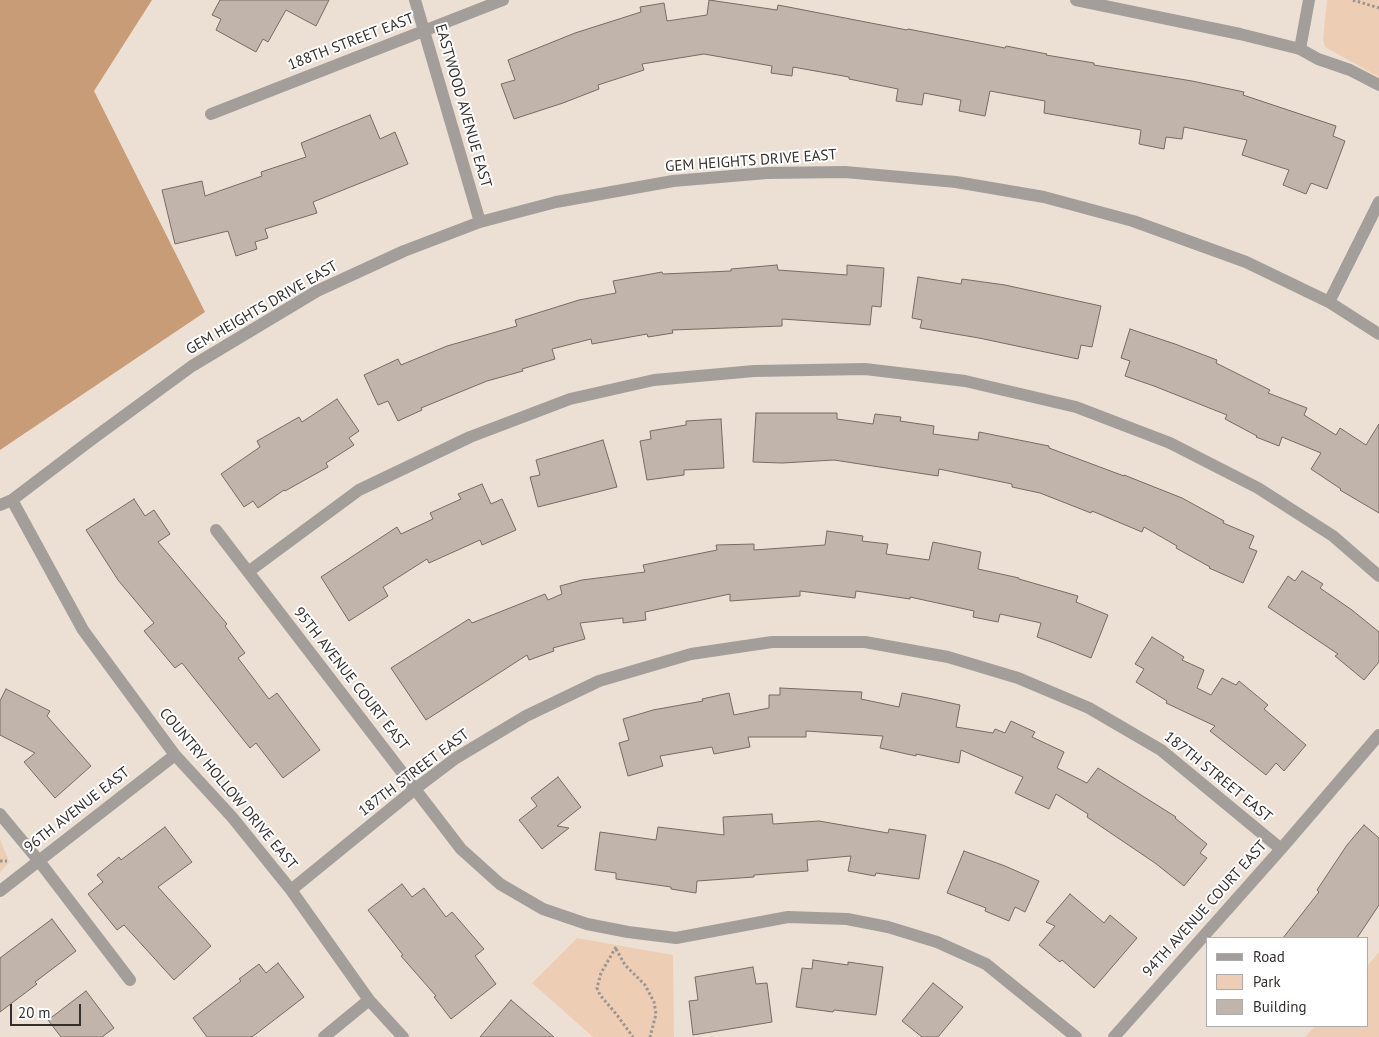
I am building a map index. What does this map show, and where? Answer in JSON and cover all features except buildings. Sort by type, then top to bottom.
[{"type":"street","name":"EASTWOOD AVENUE EAST","points":[[415,0],[480,222]]},
{"type":"street","name":"188TH STREET EAST","points":[[211,114],[503,0]]},
{"type":"street","points":[[1076,0],[1240,34],[1300,49],[1318,59],[1350,70],[1379,85]]},
{"type":"street","points":[[1300,49],[1309,0]]},
{"type":"street","name":"GEM HEIGHTS DRIVE EAST","points":[[6,503],[192,366],[317,291],[404,251],[480,222],[556,202],[673,181],[768,173],[845,172],[956,182],[1044,197],[1133,221],[1246,262],[1329,302],[1379,334]]},
{"type":"street","points":[[1329,302],[1379,202]]},
{"type":"street","points":[[248,572],[359,490],[470,437],[570,399],[654,380],[754,371],[866,369],[965,381],[1076,407],[1170,443],[1258,488],[1333,536],[1379,576]]},
{"type":"street","name":"COUNTRY HOLLOW DRIVE EAST","points":[[6,503],[83,630],[175,755],[232,817],[290,890],[369,1000],[403,1037]]},
{"type":"street","name":"95TH AVENUE COURT EAST","points":[[216,530],[461,849],[500,884],[543,909],[587,924],[676,938],[788,917],[847,919],[888,927],[937,942],[986,964],[1076,1037]]},
{"type":"street","name":"187TH STREET EAST","points":[[290,890],[456,758],[526,716],[599,680],[691,654],[772,642],[865,642],[948,657],[1018,678],[1089,708],[1162,750],[1281,849]]},
{"type":"street","name":"94TH AVENUE COURT EAST","points":[[1114,1037],[1281,849],[1379,734]]},
{"type":"street","name":"96TH AVENUE EAST","points":[[0,891],[175,755]]},
{"type":"street","points":[[0,814],[39,861],[130,980]]},
{"type":"street","points":[[324,1037],[369,1000]]},
{"type":"path","points":[[1353,0],[1379,8]]},
{"type":"path","points":[[619,930],[616,949],[600,973],[598,988],[600,995],[633,1037]]},
{"type":"path","points":[[616,949],[625,965],[645,985],[654,1002],[656,1014],[650,1037]]},
{"type":"green space","points":[[1327,0],[1379,0],[1379,77],[1325,47],[1323,39]]},
{"type":"green space","points":[[0,839],[9,862],[0,873]]},
{"type":"green space","points":[[577,938],[673,955],[674,1037],[593,1037],[532,983]]},
{"type":"green space","points":[[1379,952],[1379,1037],[1305,1037],[1314,1027],[1369,1027],[1369,964]]},
{"type":"shaded area","points":[[0,0],[152,0],[94,91],[205,312],[0,450]]}]
